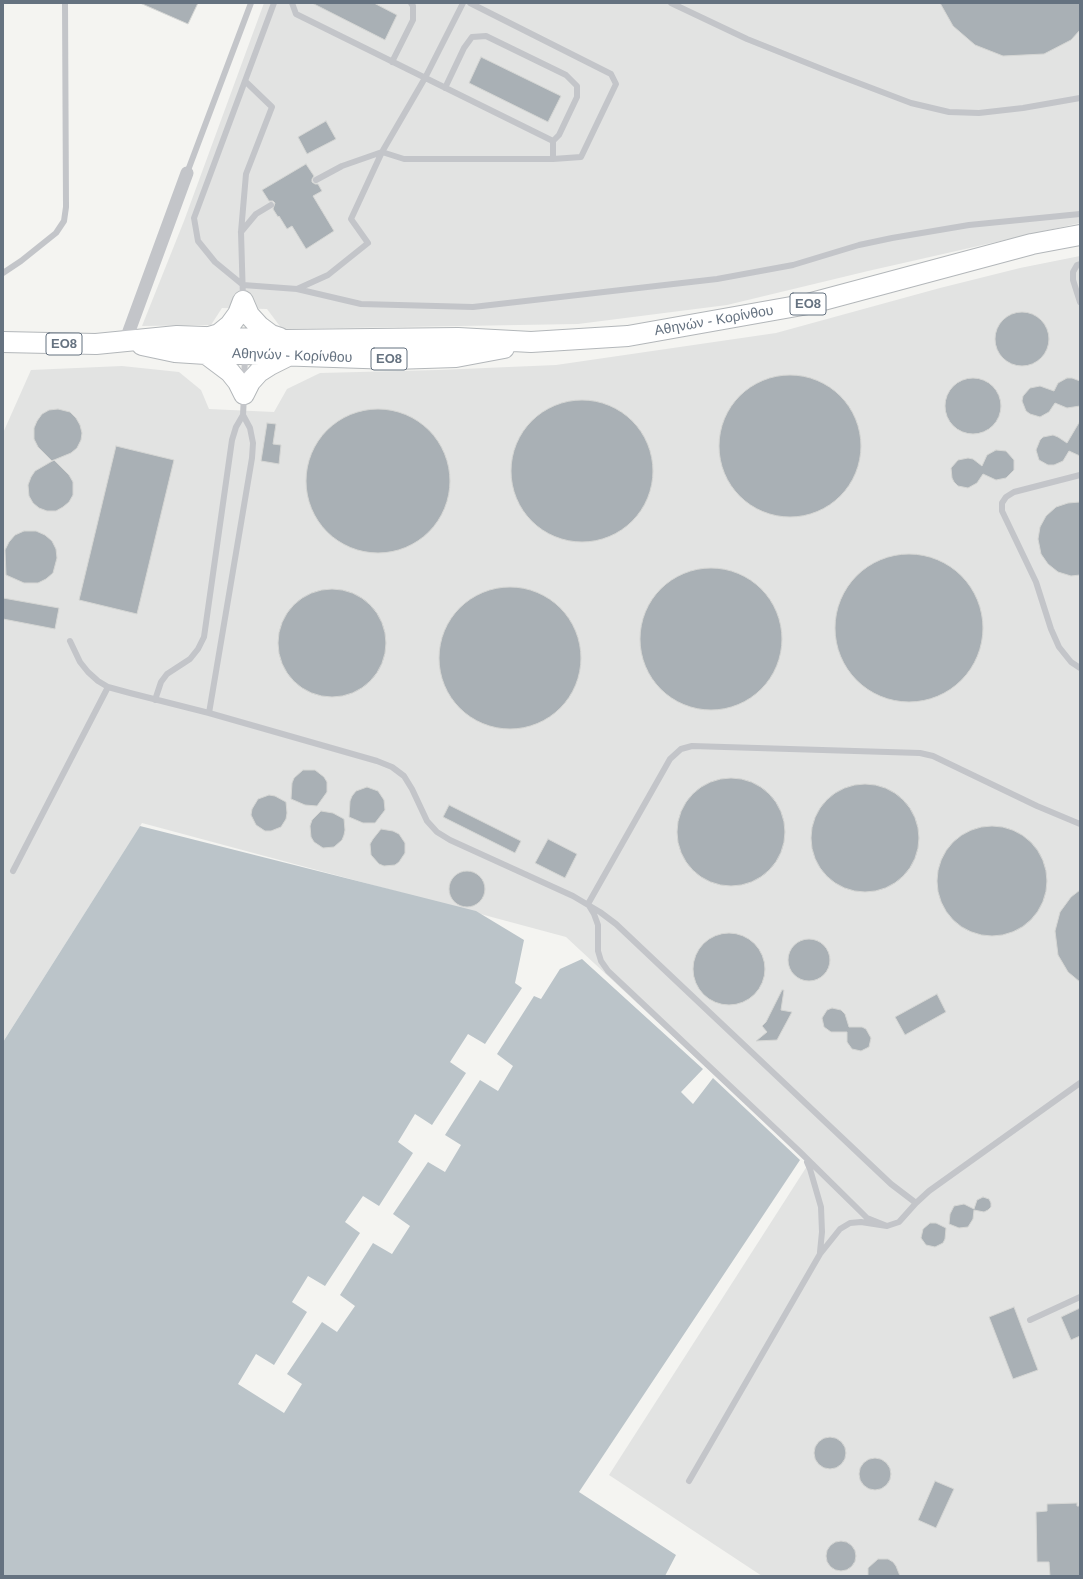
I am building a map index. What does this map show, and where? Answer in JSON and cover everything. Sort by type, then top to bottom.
[{"type":"main road","name":"Αθηνών - Κορίνθου","points":[[3,342],[96,344],[177,336],[207,346],[245,343],[393,359],[456,357],[531,342],[628,336],[808,304],[1032,244],[1080,235]]},
{"type":"main road","points":[[243,301],[238,314],[230,325],[207,346],[238,382],[244,394]]},
{"type":"main road","points":[[243,301],[249,315],[259,326],[287,348],[270,365],[259,372],[250,382],[244,394]]},
{"type":"street","points":[[125,342],[187,173]]},
{"type":"lane","points":[[3,273],[46,241],[56,232],[64,221],[66,207],[65,3]]},
{"type":"lane","points":[[187,173],[251,3]]},
{"type":"lane","points":[[243,301],[198,241],[194,218],[274,3]]},
{"type":"lane","points":[[292,3],[296,14],[553,141]]},
{"type":"lane","points":[[392,62],[413,20],[413,6],[411,3]]},
{"type":"lane","points":[[243,301],[297,289],[328,275],[368,243],[351,219],[382,152],[425,78],[463,3]]},
{"type":"lane","points":[[316,180],[342,166],[382,152],[404,160],[553,159],[581,157],[616,84],[610,74],[470,3]]},
{"type":"lane","points":[[671,3],[747,39],[832,73],[919,105],[949,112],[979,113],[1023,108],[1080,98]]},
{"type":"lane","points":[[445,88],[464,48],[472,37],[486,36],[566,75],[577,86],[577,97],[560,135],[553,141],[553,159]]},
{"type":"lane","points":[[243,301],[241,232],[246,174],[272,107],[245,81]]},
{"type":"lane","points":[[241,232],[256,214],[271,205]]},
{"type":"lane","points":[[297,289],[361,304],[473,307],[717,279],[793,265],[859,245],[892,238],[969,225],[1080,214]]},
{"type":"lane","points":[[1080,264],[1077,265],[1073,272],[1073,280],[1080,302]]},
{"type":"lane","points":[[155,700],[161,682],[167,674],[190,659],[198,649],[204,637],[232,440],[236,427],[243,415],[245,343]]},
{"type":"lane","points":[[209,713],[252,458],[253,443],[250,428],[243,415]]},
{"type":"lane","points":[[1080,475],[1014,492],[1006,497],[1002,503],[1002,512],[1036,582],[1059,647],[1071,662],[1080,668]]},
{"type":"lane","points":[[70,641],[80,662],[88,672],[98,681],[108,686],[155,700],[209,713],[377,761],[392,767],[404,776],[412,789],[427,821],[438,832],[450,840],[588,904],[616,924],[891,1184],[916,1203]]},
{"type":"lane","points":[[13,871],[108,686]]},
{"type":"lane","points":[[588,904],[670,759],[681,749],[692,746],[920,753],[933,756],[1037,806],[1080,824]]},
{"type":"lane","points":[[588,904],[598,925],[598,951],[600,961],[608,971],[800,1152],[863,1214],[868,1218],[887,1226]]},
{"type":"lane","points":[[689,1482],[820,1254],[840,1229],[850,1224],[861,1222],[887,1226],[899,1222],[929,1191],[1080,1083]]},
{"type":"lane","points":[[800,1152],[810,1169],[821,1207],[822,1232],[820,1254]]},
{"type":"lane","points":[[1030,1320],[1080,1298]]},
{"type":"shaded area","points":[[264,3],[1080,3],[1080,223],[868,271],[727,305],[578,324],[282,329],[267,309],[222,308],[211,325],[142,326],[184,221]]},
{"type":"shaded area","points":[[1080,256],[1080,1576],[762,1576],[609,1475],[809,1163],[566,937],[142,823],[3,1042],[3,433],[31,370],[122,366],[179,372],[201,390],[209,409],[274,412],[287,389],[320,373],[556,365],[776,333],[940,288],[1020,268]]},
{"type":"shaded area","points":[[140,826],[476,911],[524,940],[515,983],[522,988],[485,1044],[468,1034],[450,1062],[466,1073],[432,1125],[415,1114],[398,1142],[413,1153],[379,1206],[363,1196],[345,1222],[360,1233],[325,1286],[308,1276],[292,1302],[307,1312],[274,1365],[256,1354],[238,1384],[284,1413],[302,1384],[287,1374],[322,1322],[337,1332],[355,1306],[340,1295],[373,1243],[392,1254],[410,1226],[393,1214],[428,1162],[445,1172],[461,1145],[445,1135],[480,1080],[498,1091],[513,1066],[497,1054],[534,996],[541,999],[560,969],[582,959],[703,1069],[681,1092],[693,1104],[713,1078],[800,1160],[579,1492],[676,1555],[665,1576],[3,1576],[3,1042]]},
{"type":"building","points":[[140,3],[198,3],[188,24]]},
{"type":"building","points":[[312,3],[374,3],[397,15],[385,40]]},
{"type":"building","points":[[940,3],[1080,3],[1080,30],[1071,40],[1044,54],[1003,56],[975,45],[953,26]]},
{"type":"building","points":[[481,57],[561,96],[548,122],[469,83]]},
{"type":"building","points":[[326,121],[336,139],[307,154],[298,137]]},
{"type":"building","points":[[306,164],[314,176],[312,182],[318,184],[322,191],[313,196],[334,231],[306,249],[292,226],[287,229],[279,216],[278,217],[273,209],[275,203],[273,201],[269,201],[262,190]]},
{"type":"building","points":[[1017,312],[1027,312],[1037,316],[1045,324],[1049,334],[1049,344],[1045,354],[1037,362],[1027,366],[1017,366],[1007,362],[999,354],[995,344],[995,334],[999,324],[1007,316]]},
{"type":"building","points":[[790,375],[817,381],[835,391],[845,401],[855,419],[861,446],[855,473],[845,491],[835,501],[817,511],[790,517],[763,511],[745,501],[735,491],[725,473],[719,446],[725,419],[735,401],[745,391],[763,381]]},
{"type":"building","points":[[973,378],[984,380],[993,386],[999,395],[1001,406],[999,417],[993,426],[984,432],[973,434],[962,432],[953,426],[947,417],[945,406],[947,395],[953,386],[962,380]]},
{"type":"building","points":[[1067,378],[1080,381],[1080,406],[1067,408],[1055,403],[1049,412],[1040,417],[1026,411],[1022,401],[1023,396],[1030,388],[1040,386],[1054,391],[1058,383]]},
{"type":"building","points":[[575,400],[589,400],[603,403],[615,408],[627,416],[637,426],[648,444],[652,457],[652,485],[648,498],[637,516],[627,526],[615,534],[603,539],[589,542],[575,542],[561,539],[549,534],[537,526],[527,516],[519,504],[514,492],[511,478],[511,464],[514,450],[519,438],[527,426],[537,416],[549,408],[561,403]]},
{"type":"building","points":[[58,409],[70,412],[76,418],[82,433],[81,440],[77,448],[71,453],[52,461],[38,447],[34,439],[34,428],[42,414],[49,410]]},
{"type":"building","points":[[371,409],[385,409],[412,417],[424,425],[434,435],[445,453],[449,467],[449,495],[445,509],[434,527],[424,537],[406,548],[385,553],[371,553],[344,545],[332,537],[322,527],[311,509],[306,488],[306,474],[314,447],[322,435],[332,425],[350,414]]},
{"type":"building","points":[[1080,421],[1080,456],[1069,451],[1063,461],[1054,465],[1048,465],[1039,460],[1036,450],[1040,440],[1043,437],[1053,435],[1067,443]]},
{"type":"building","points":[[267,423],[276,424],[273,444],[281,445],[279,464],[261,461]]},
{"type":"building","points":[[116,446],[174,460],[137,614],[79,600]]},
{"type":"building","points":[[996,450],[1006,451],[1014,460],[1014,470],[1006,478],[996,480],[983,474],[977,483],[968,488],[958,486],[954,482],[951,468],[958,460],[968,458],[973,459],[982,466],[987,455]]},
{"type":"building","points":[[54,460],[69,475],[73,482],[73,495],[69,502],[63,507],[56,511],[47,511],[39,508],[33,503],[29,496],[28,485],[35,471]]},
{"type":"building","points":[[1080,502],[1080,575],[1071,576],[1058,572],[1048,564],[1041,554],[1038,539],[1040,527],[1046,516],[1056,507],[1068,503]]},
{"type":"building","points":[[24,531],[36,531],[45,535],[52,541],[56,549],[57,558],[53,573],[38,583],[24,583],[6,575],[5,550],[15,535]]},
{"type":"building","points":[[909,554],[923,556],[944,563],[956,571],[966,581],[977,600],[983,628],[981,642],[974,663],[966,675],[956,685],[937,696],[909,702],[895,700],[874,693],[862,685],[852,675],[841,656],[835,628],[837,614],[844,593],[852,581],[862,571],[881,560]]},
{"type":"building","points":[[711,568],[738,574],[756,584],[766,594],[776,612],[782,639],[776,666],[766,684],[756,694],[738,704],[711,710],[684,704],[666,694],[656,684],[646,666],[640,639],[646,612],[656,594],[666,584],[684,574]]},
{"type":"building","points":[[503,587],[517,587],[544,595],[565,613],[576,631],[580,644],[580,672],[573,692],[555,713],[544,721],[531,726],[517,729],[503,729],[476,721],[455,703],[447,692],[442,679],[439,665],[439,651],[447,624],[465,603],[476,595],[489,590]]},
{"type":"building","points":[[332,589],[353,593],[370,605],[382,622],[386,643],[382,664],[370,681],[353,693],[332,697],[311,693],[294,681],[282,664],[278,643],[282,622],[294,605],[311,593]]},
{"type":"building","points":[[3,598],[59,608],[55,629],[3,619]]},
{"type":"building","points":[[303,770],[315,770],[324,777],[327,782],[327,792],[317,806],[305,805],[291,799],[292,783],[294,778]]},
{"type":"building","points":[[731,778],[752,782],[769,794],[781,811],[785,832],[781,853],[769,870],[752,882],[731,886],[710,882],[693,870],[681,853],[677,832],[681,811],[693,794],[710,782]]},
{"type":"building","points":[[865,784],[886,788],[903,800],[915,817],[919,838],[915,859],[903,876],[886,888],[865,892],[844,888],[827,876],[815,859],[811,838],[815,817],[827,800],[844,788]]},
{"type":"building","points":[[367,787],[378,791],[384,800],[385,810],[375,823],[363,823],[349,817],[350,801],[352,796],[356,791]]},
{"type":"building","points":[[269,795],[275,796],[286,802],[287,813],[286,819],[281,827],[271,831],[265,831],[256,825],[251,815],[252,809],[258,799]]},
{"type":"building","points":[[449,805],[521,841],[515,853],[443,817]]},
{"type":"building","points":[[321,811],[333,813],[344,819],[344,835],[342,840],[334,847],[323,848],[314,842],[311,837],[310,826],[312,820]]},
{"type":"building","points":[[992,826],[1003,827],[1013,831],[1031,842],[1042,860],[1046,870],[1046,892],[1042,902],[1031,920],[1013,931],[1003,935],[992,936],[981,935],[971,931],[953,920],[942,902],[938,892],[937,881],[938,870],[942,860],[953,842],[971,831],[981,827]]},
{"type":"building","points":[[381,829],[393,831],[399,834],[405,843],[405,853],[395,865],[384,866],[379,864],[371,855],[370,844]]},
{"type":"building","points":[[548,839],[577,854],[565,878],[535,863]]},
{"type":"building","points":[[467,871],[480,876],[485,889],[480,902],[467,907],[454,902],[449,889],[454,876]]},
{"type":"building","points":[[1080,890],[1080,982],[1068,972],[1058,955],[1055,931],[1060,912],[1071,897]]},
{"type":"building","points":[[729,933],[749,939],[759,949],[765,969],[759,989],[749,999],[729,1005],[709,999],[699,989],[693,969],[699,949],[709,939]]},
{"type":"building","points":[[809,939],[824,945],[830,960],[824,975],[809,981],[794,975],[788,960],[794,945]]},
{"type":"building","points":[[782,990],[784,990],[781,1010],[792,1012],[777,1040],[756,1041],[767,1032],[762,1026],[766,1022]]},
{"type":"building","points":[[937,994],[946,1012],[905,1035],[895,1017]]},
{"type":"building","points":[[832,1008],[841,1010],[845,1014],[849,1027],[862,1027],[866,1029],[871,1038],[869,1047],[861,1051],[852,1049],[847,1042],[847,1032],[831,1032],[824,1027],[822,1018],[827,1010]]},
{"type":"building","points":[[983,1197],[989,1199],[991,1207],[984,1212],[974,1210],[973,1219],[968,1227],[959,1228],[949,1224],[950,1214],[954,1206],[964,1204],[974,1209],[977,1200]]},
{"type":"building","points":[[930,1223],[936,1223],[946,1228],[943,1243],[935,1247],[926,1245],[921,1238],[923,1229]]},
{"type":"building","points":[[1014,1307],[1038,1370],[1013,1379],[989,1317]]},
{"type":"building","points":[[1080,1308],[1080,1336],[1071,1340],[1061,1317]]},
{"type":"building","points":[[827,1437],[833,1437],[843,1444],[846,1453],[845,1459],[839,1466],[833,1469],[827,1469],[817,1462],[814,1456],[814,1450],[821,1440]]},
{"type":"building","points":[[872,1458],[878,1458],[888,1465],[891,1474],[890,1480],[884,1487],[878,1490],[872,1490],[862,1483],[859,1477],[859,1471],[866,1461]]},
{"type":"building","points":[[935,1481],[954,1489],[936,1528],[918,1520]]},
{"type":"building","points":[[1077,1503],[1077,1506],[1080,1506],[1080,1576],[1050,1576],[1049,1562],[1037,1562],[1036,1512],[1047,1511],[1047,1504]]},
{"type":"building","points":[[841,1541],[852,1545],[856,1556],[852,1567],[841,1571],[830,1567],[826,1556],[830,1545]]},
{"type":"building","points":[[878,1559],[888,1559],[893,1562],[900,1576],[868,1576],[868,1568]]}]
